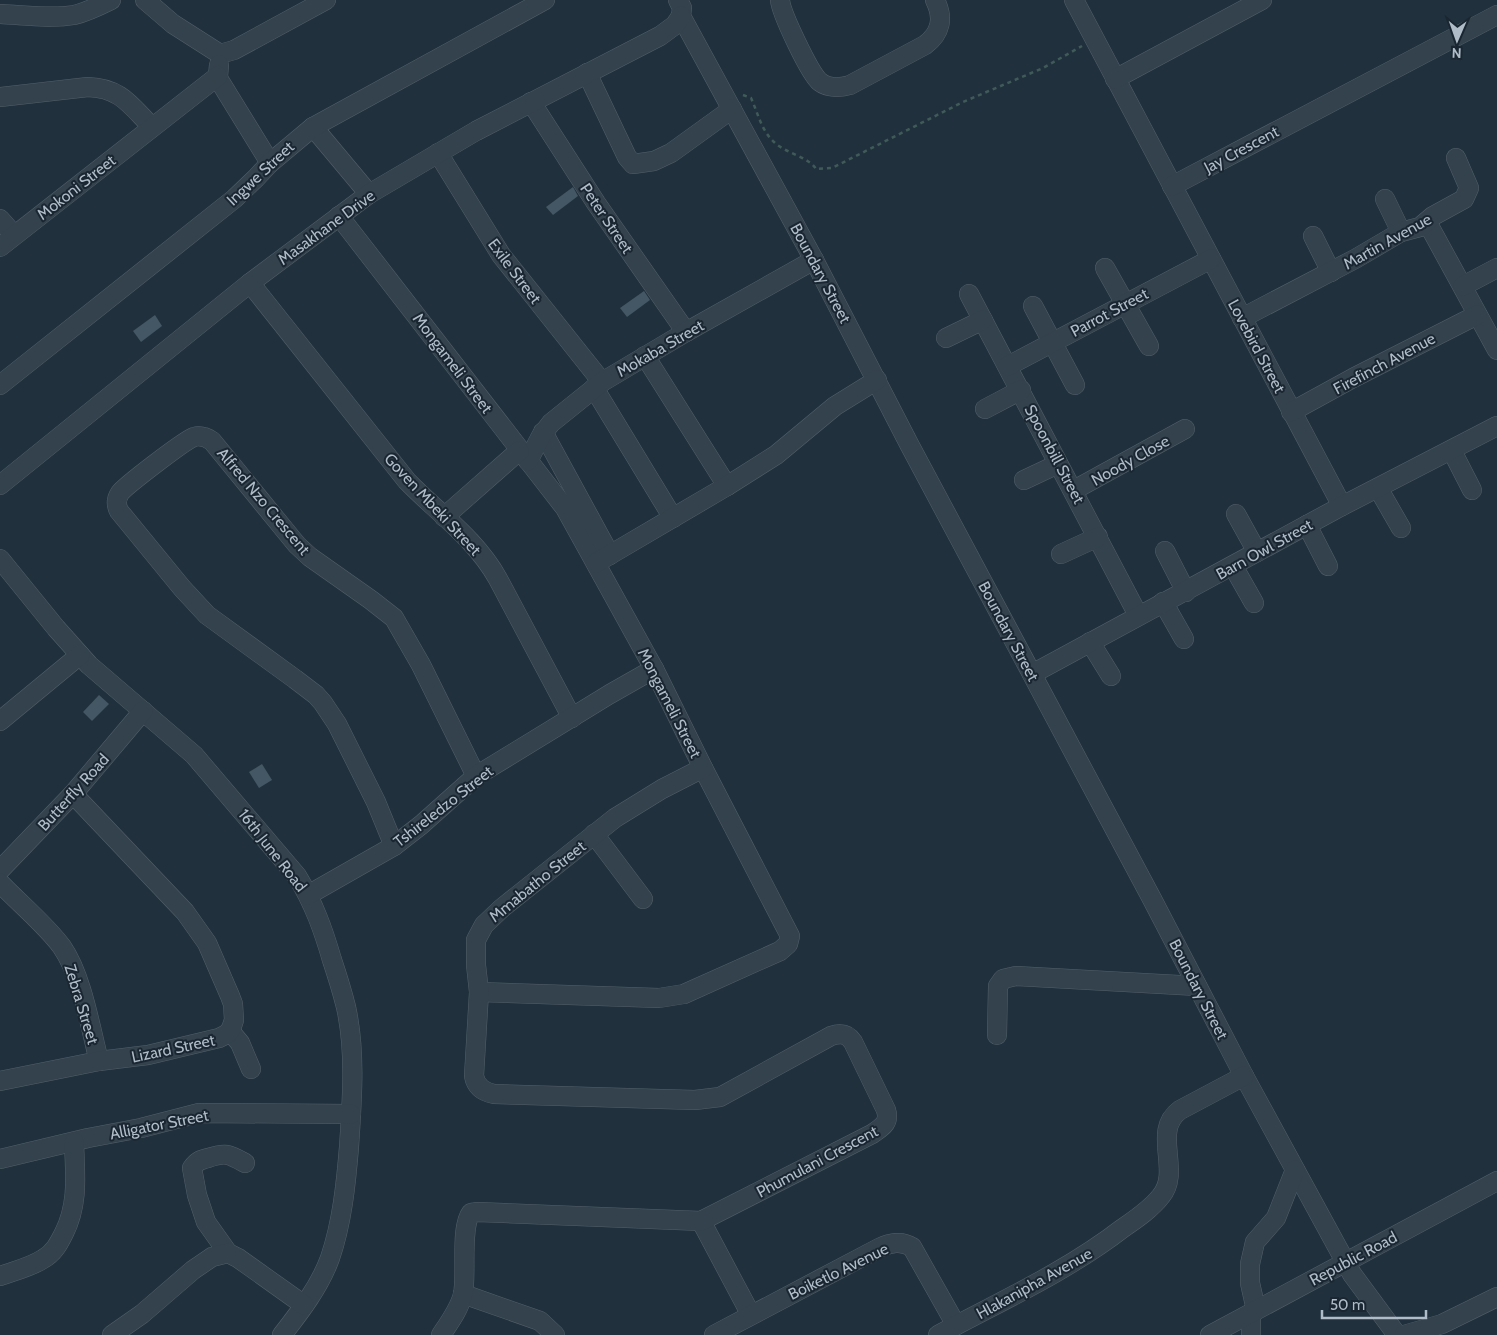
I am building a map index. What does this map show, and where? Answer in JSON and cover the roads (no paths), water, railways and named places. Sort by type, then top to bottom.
[{"type":"street","points":[[0,14],[56,16],[74,14],[91,10],[111,0]]},
{"type":"street","points":[[145,0],[173,24],[220,54],[234,50],[326,0]]},
{"type":"street","name":"Ingwe Street","points":[[0,385],[227,205],[270,162],[312,127],[545,0]]},
{"type":"street","points":[[780,0],[783,13],[814,74],[822,83],[839,88],[850,85],[925,45],[932,39],[940,24],[939,8],[935,0]]},
{"type":"street","points":[[1074,0],[1172,186]]},
{"type":"street","points":[[1115,80],[1262,0]]},
{"type":"street","name":"Masakhane Drive","points":[[0,485],[250,283],[369,194],[438,152],[660,36],[675,25],[680,8]]},
{"type":"street","name":"Boundary Street","points":[[680,8],[1344,1262],[1369,1299],[1397,1335]]},
{"type":"street","name":"Jay Crescent","points":[[1172,186],[1497,15]]},
{"type":"street","points":[[220,54],[218,76],[270,162]]},
{"type":"street","points":[[587,73],[627,158],[633,164],[654,161],[670,153],[730,104]]},
{"type":"street","name":"Mokoni Street","points":[[7,241],[218,76]]},
{"type":"street","points":[[0,97],[88,86],[100,87],[116,93],[152,127]]},
{"type":"street","name":"Peter Street","points":[[531,102],[596,203],[686,332]]},
{"type":"street","points":[[312,127],[369,194]]},
{"type":"street","name":"Exile Street","points":[[438,152],[495,247],[598,385],[673,518]]},
{"type":"street","name":"Martin Avenue","points":[[1242,318],[1331,272],[1401,232],[1420,227],[1433,216],[1464,199],[1469,192],[1469,184],[1456,158]]},
{"type":"street","name":"Lovebird Street","points":[[1172,186],[1342,506]]},
{"type":"street","points":[[1385,198],[1401,232]]},
{"type":"street","name":"Mongameli Street","points":[[339,216],[442,347],[603,559],[654,669],[788,931],[790,940],[784,948],[684,994],[673,996],[659,998],[479,992]]},
{"type":"street","points":[[0,219],[7,241]]},
{"type":"street","points":[[1427,222],[1497,350]]},
{"type":"street","points":[[1313,236],[1331,272]]},
{"type":"street","name":"Parrot Street","points":[[1008,366],[1211,259]]},
{"type":"street","name":"Mokaba Street","points":[[444,517],[523,456],[551,423],[598,385],[686,332],[814,260]]},
{"type":"street","points":[[1105,268],[1149,346]]},
{"type":"street","points":[[1462,286],[1497,268]]},
{"type":"street","name":"Goven Mbeki Street","points":[[250,283],[407,481],[444,517],[466,535],[494,570],[572,718]]},
{"type":"street","name":"Spoonbill Street","points":[[970,294],[1138,615]]},
{"type":"street","points":[[1034,306],[1075,385]]},
{"type":"street","name":"Firefinch Avenue","points":[[1291,412],[1477,315]]},
{"type":"street","points":[[946,338],[983,320]]},
{"type":"street","points":[[645,356],[727,486]]},
{"type":"street","points":[[543,432],[603,559],[776,455],[835,406],[877,380]]},
{"type":"street","points":[[986,409],[1021,390]]},
{"type":"street","name":"Barn Owl Street","points":[[1032,674],[1342,506],[1497,426]]},
{"type":"street","name":"Noody Close","points":[[1074,490],[1185,429]]},
{"type":"street","name":"Alfred Nzo Crescent","points":[[394,846],[376,802],[337,724],[324,703],[294,678],[215,621],[199,607],[119,511],[117,505],[118,498],[125,487],[190,439],[203,436],[212,441],[297,544],[310,557],[394,618],[421,665],[476,776]]},
{"type":"street","points":[[1452,450],[1472,490]]},
{"type":"street","points":[[1024,480],[1058,464]]},
{"type":"street","points":[[1378,488],[1401,528]]},
{"type":"street","points":[[1236,514],[1257,552]]},
{"type":"street","points":[[1307,525],[1328,566]]},
{"type":"street","points":[[1061,554],[1098,536]]},
{"type":"street","points":[[1165,551],[1186,592]]},
{"type":"street","name":"16th June Road","points":[[0,559],[80,655],[194,755],[297,876],[321,922],[346,1008],[352,1056],[347,1174],[336,1238],[322,1276],[282,1335]]},
{"type":"street","points":[[1233,566],[1254,603]]},
{"type":"street","points":[[1163,602],[1184,640]]},
{"type":"street","points":[[1090,642],[1111,676]]},
{"type":"street","points":[[0,721],[80,655]]},
{"type":"street","name":"Tshireledzo Street","points":[[308,895],[394,846],[429,819],[476,776],[654,669]]},
{"type":"street","name":"Butterfly Road","points":[[0,870],[73,794],[144,711]]},
{"type":"street","name":"Mmabatho Street","points":[[477,1084],[474,1076],[479,992],[476,940],[484,925],[502,908],[594,834],[635,805],[703,768]]},
{"type":"street","name":"Lizard Street","points":[[0,1081],[99,1061],[148,1055],[219,1038],[230,1031],[234,1020],[233,1004],[213,955],[201,933],[185,912],[73,794]]},
{"type":"street","points":[[594,834],[644,899]]},
{"type":"street","name":"Zebra Street","points":[[0,884],[53,936],[62,948],[77,979],[99,1061]]},
{"type":"street","points":[[997,1035],[998,986],[1003,979],[1016,976],[1197,986]]},
{"type":"street","points":[[230,1031],[240,1043],[251,1069]]},
{"type":"street","name":"Phumulani Crescent","points":[[463,1294],[467,1222],[470,1215],[474,1212],[701,1221],[872,1134],[885,1125],[888,1119],[886,1110],[849,1036],[840,1034],[831,1036],[720,1097],[706,1100],[641,1100],[494,1094],[485,1092],[477,1084]]},
{"type":"street","name":"Hlakanipha Avenue","points":[[938,1335],[1066,1268],[1090,1253],[1138,1217],[1161,1196],[1167,1183],[1167,1132],[1172,1117],[1180,1110],[1244,1076]]},
{"type":"street","name":"Alligator Street","points":[[0,1159],[141,1128],[199,1113],[351,1114]]},
{"type":"street","points":[[0,1276],[44,1259],[54,1251],[61,1239],[69,1223],[74,1205],[76,1186],[74,1142]]},
{"type":"street","points":[[245,1163],[229,1154],[218,1154],[198,1160],[192,1168],[206,1222],[228,1253],[262,1274],[304,1305]]},
{"type":"street","points":[[1251,1335],[1253,1311],[1250,1264],[1256,1242],[1276,1218],[1295,1170]]},
{"type":"street","name":"Republic Road","points":[[1210,1335],[1497,1181]]},
{"type":"street","points":[[701,1221],[751,1315]]},
{"type":"street","name":"Boiketlo Avenue","points":[[714,1335],[880,1248],[901,1242],[908,1245],[915,1252],[956,1325]]},
{"type":"street","points":[[112,1335],[142,1314],[193,1270],[212,1257],[228,1253]]},
{"type":"street","points":[[442,1335],[456,1311],[463,1294],[540,1321],[555,1335]]},
{"type":"street","points":[[1404,1335],[1442,1324],[1497,1296]]}]
